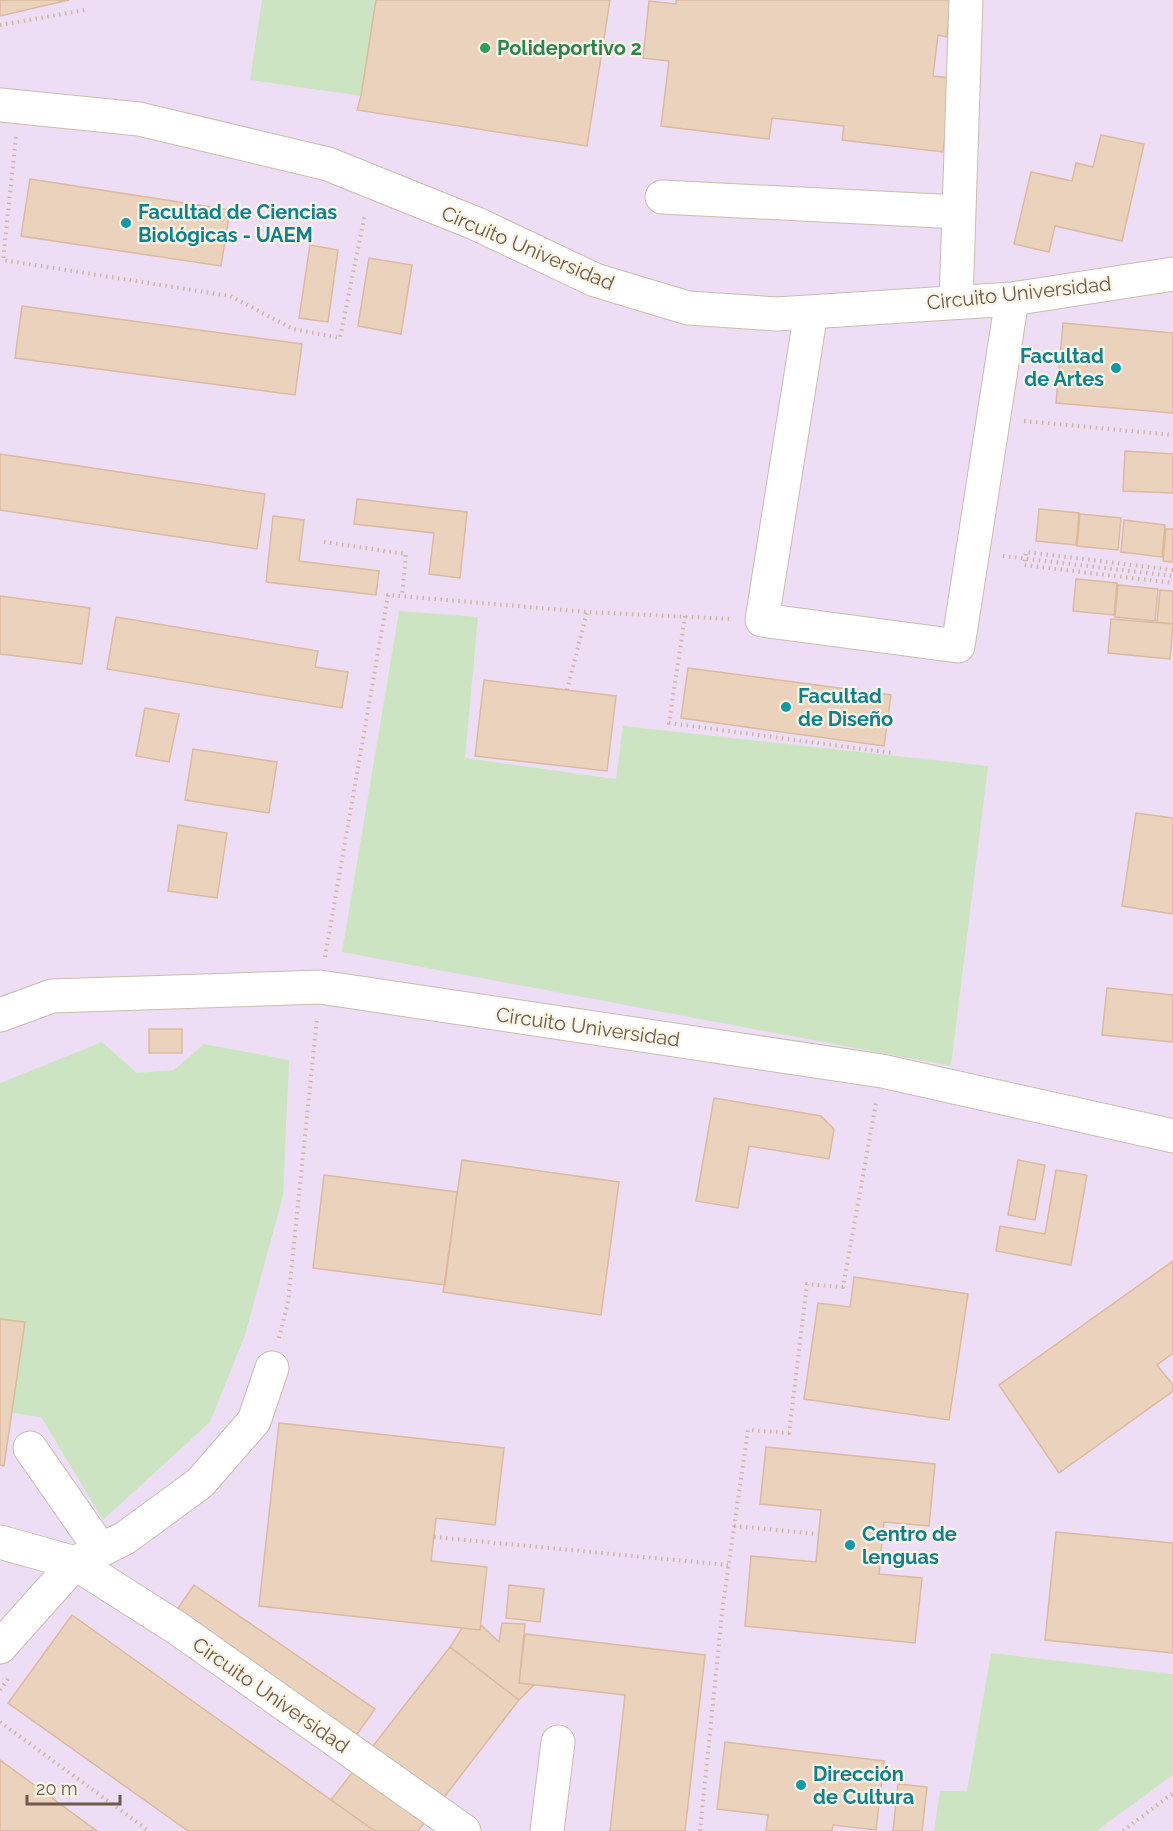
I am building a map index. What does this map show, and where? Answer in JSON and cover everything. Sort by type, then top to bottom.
[{"type":"street","points":[[956,302],[966,0]]},
{"type":"street","name":"Circuito Universidad","points":[[10,106],[139,119],[328,165],[477,224],[595,280],[688,308],[777,314],[1012,299],[1173,274]]},
{"type":"street","points":[[662,197],[959,212]]},
{"type":"street","points":[[811,312],[762,620],[958,646],[1012,299]]},
{"type":"street","name":"Circuito Universidad","points":[[0,1015],[52,996],[320,987],[882,1071],[1173,1136]]},
{"type":"street","points":[[0,1647],[88,1556],[125,1538],[200,1483],[254,1421],[272,1368]]},
{"type":"street","points":[[30,1448],[88,1556]]},
{"type":"street","name":"Circuito Universidad","points":[[0,1542],[88,1556],[177,1628],[464,1831]]},
{"type":"street","points":[[547,1831],[558,1742]]},
{"type":"path","points":[[0,25],[85,10]]},
{"type":"path","points":[[10,106],[3,260],[230,296],[293,329],[340,338],[372,182]]},
{"type":"path","points":[[993,418],[1173,435]]},
{"type":"path","points":[[324,542],[406,554],[402,596]]},
{"type":"path","points":[[1173,570],[1026,552],[1024,565],[1173,583]]},
{"type":"path","points":[[1030,559],[1173,576]]},
{"type":"path","points":[[272,1368],[288,1302],[320,987],[388,595],[587,612],[762,620]]},
{"type":"path","points":[[567,690],[587,612]]},
{"type":"path","points":[[685,616],[669,723],[892,753]]},
{"type":"path","points":[[700,1831],[723,1604],[748,1430],[789,1433],[807,1284],[843,1287],[882,1071]]},
{"type":"path","points":[[734,1526],[818,1534]]},
{"type":"path","points":[[434,1537],[728,1565]]},
{"type":"path","points":[[0,1722],[149,1831]]},
{"type":"path","points":[[1124,1831],[1173,1793]]},
{"type":"shaded area","points":[[0,0],[1173,0],[1173,1831],[0,1831]]},
{"type":"green space","points":[[262,0],[376,0],[361,96],[250,80]]},
{"type":"green space","points":[[399,611],[478,617],[465,758],[616,779],[623,726],[988,766],[951,1066],[342,952]]},
{"type":"green space","points":[[102,1042],[137,1073],[174,1070],[204,1044],[289,1060],[283,1196],[245,1335],[210,1422],[103,1520],[41,1417],[12,1413],[24,1323],[0,1319],[0,1083]]},
{"type":"green space","points":[[991,1653],[1173,1674],[1173,1775],[1096,1831],[934,1831],[940,1791],[967,1791]]},
{"type":"building","points":[[0,0],[69,0],[0,16]]},
{"type":"building","name":"Polideportivo 2","points":[[376,0],[610,0],[587,146],[357,110]]},
{"type":"building","points":[[676,0],[952,0],[947,37],[938,35],[933,76],[952,78],[943,152],[842,140],[844,126],[772,118],[769,139],[661,126],[669,61],[643,58],[649,1],[676,4]]},
{"type":"building","points":[[1101,135],[1144,144],[1122,241],[1055,226],[1049,252],[1014,244],[1031,172],[1072,181],[1076,163],[1093,167]]},
{"type":"building","name":"Facultad de Ciencias Biológicas - UAEM","points":[[30,179],[230,210],[221,266],[21,236]]},
{"type":"building","points":[[310,245],[338,250],[328,322],[299,318]]},
{"type":"building","points":[[369,258],[412,265],[401,334],[358,326]]},
{"type":"building","points":[[22,306],[302,344],[295,395],[15,358]]},
{"type":"building","name":"Facultad de Artes","points":[[1063,323],[1173,333],[1173,413],[1056,403]]},
{"type":"building","points":[[1125,451],[1173,454],[1173,493],[1123,491]]},
{"type":"building","points":[[0,454],[265,494],[257,549],[0,510]]},
{"type":"building","points":[[357,499],[467,512],[460,578],[429,574],[434,533],[354,524]]},
{"type":"building","points":[[1039,509],[1079,513],[1076,545],[1036,541]]},
{"type":"building","points":[[1039,509],[1079,513],[1076,545],[1036,541]]},
{"type":"building","points":[[1080,514],[1121,518],[1118,550],[1077,546]]},
{"type":"building","points":[[1080,514],[1121,518],[1118,550],[1077,546]]},
{"type":"building","points":[[273,516],[304,520],[299,561],[379,571],[376,595],[266,582]]},
{"type":"building","points":[[1124,520],[1165,525],[1162,557],[1121,552]]},
{"type":"building","points":[[1124,520],[1165,525],[1162,557],[1121,552]]},
{"type":"building","points":[[1166,529],[1173,529],[1173,562],[1163,561]]},
{"type":"building","points":[[1166,529],[1173,529],[1173,562],[1163,561]]},
{"type":"building","points":[[1076,579],[1117,583],[1114,615],[1073,611]]},
{"type":"building","points":[[1076,579],[1117,583],[1114,615],[1073,611]]},
{"type":"building","points":[[1118,585],[1158,589],[1155,621],[1115,617]]},
{"type":"building","points":[[1118,585],[1158,589],[1155,621],[1115,617]]},
{"type":"building","points":[[1160,590],[1173,591],[1173,624],[1157,622]]},
{"type":"building","points":[[1160,590],[1173,591],[1173,624],[1157,622]]},
{"type":"building","points":[[0,596],[90,608],[82,664],[0,654]]},
{"type":"building","points":[[116,617],[318,651],[315,667],[348,672],[342,708],[107,669]]},
{"type":"building","points":[[1111,619],[1173,624],[1170,659],[1108,653]]},
{"type":"building","points":[[1111,619],[1173,624],[1170,659],[1108,653]]},
{"type":"building","name":"Facultad de Diseño","points":[[688,668],[891,695],[884,746],[681,718]]},
{"type":"building","points":[[484,680],[616,696],[607,771],[475,756]]},
{"type":"building","points":[[145,708],[179,714],[169,762],[136,756]]},
{"type":"building","points":[[193,749],[277,762],[269,813],[185,800]]},
{"type":"building","points":[[1136,813],[1173,818],[1173,914],[1122,906]]},
{"type":"building","points":[[178,825],[227,833],[217,898],[168,891]]},
{"type":"building","points":[[1107,988],[1173,995],[1173,1042],[1102,1035]]},
{"type":"building","points":[[149,1029],[182,1029],[182,1053],[149,1053]]},
{"type":"building","points":[[714,1098],[821,1116],[834,1129],[829,1159],[749,1146],[738,1208],[696,1201]]},
{"type":"building","points":[[462,1160],[619,1182],[601,1315],[443,1292]]},
{"type":"building","points":[[1018,1160],[1045,1165],[1035,1220],[1008,1215]]},
{"type":"building","points":[[1056,1170],[1087,1175],[1071,1265],[996,1251],[1000,1226],[1045,1234]]},
{"type":"building","points":[[324,1175],[457,1192],[445,1285],[313,1268]]},
{"type":"building","points":[[1173,1261],[1173,1353],[1157,1365],[1173,1385],[1173,1391],[1059,1473],[999,1385]]},
{"type":"building","points":[[854,1277],[968,1294],[949,1420],[804,1399],[818,1303],[850,1307]]},
{"type":"building","points":[[0,1319],[25,1322],[4,1466],[0,1465]]},
{"type":"building","points":[[279,1423],[504,1448],[495,1525],[436,1518],[431,1561],[487,1567],[480,1630],[259,1606]]},
{"type":"building","name":"Centro de lenguas","points":[[766,1447],[935,1464],[929,1526],[884,1522],[879,1574],[922,1578],[915,1643],[745,1626],[751,1556],[816,1562],[821,1510],[760,1504]]},
{"type":"building","points":[[1056,1532],[1173,1543],[1173,1653],[1045,1640]]},
{"type":"building","points":[[194,1585],[375,1709],[350,1744],[170,1620]]},
{"type":"building","points":[[509,1585],[544,1589],[540,1622],[506,1618]]},
{"type":"building","points":[[72,1615],[375,1831],[188,1831],[8,1703]]},
{"type":"building","points":[[502,1623],[525,1624],[519,1683],[534,1685],[519,1700],[450,1647],[462,1628],[480,1630],[481,1625],[499,1642]]},
{"type":"building","points":[[525,1634],[705,1655],[685,1831],[610,1831],[625,1695],[519,1683]]},
{"type":"building","points":[[450,1647],[519,1700],[418,1831],[375,1831],[331,1800]]},
{"type":"building","name":"Dirección de Cultura","points":[[725,1742],[884,1761],[876,1830],[833,1825],[832,1831],[766,1831],[768,1815],[717,1809]]},
{"type":"building","points":[[0,1760],[97,1831],[0,1831]]},
{"type":"building","points":[[898,1784],[927,1787],[922,1831],[893,1831]]},
{"type":"place","name":"Polideportivo 2","points":[[485,48]]},
{"type":"place","name":"Facultad de Ciencias Biológicas - UAEM","points":[[126,223]]},
{"type":"place","name":"Facultad de Artes","points":[[1116,368]]},
{"type":"place","name":"Facultad de Diseño","points":[[786,707]]},
{"type":"place","name":"Centro de lenguas","points":[[850,1545]]},
{"type":"place","name":"Dirección de Cultura","points":[[801,1785]]}]
